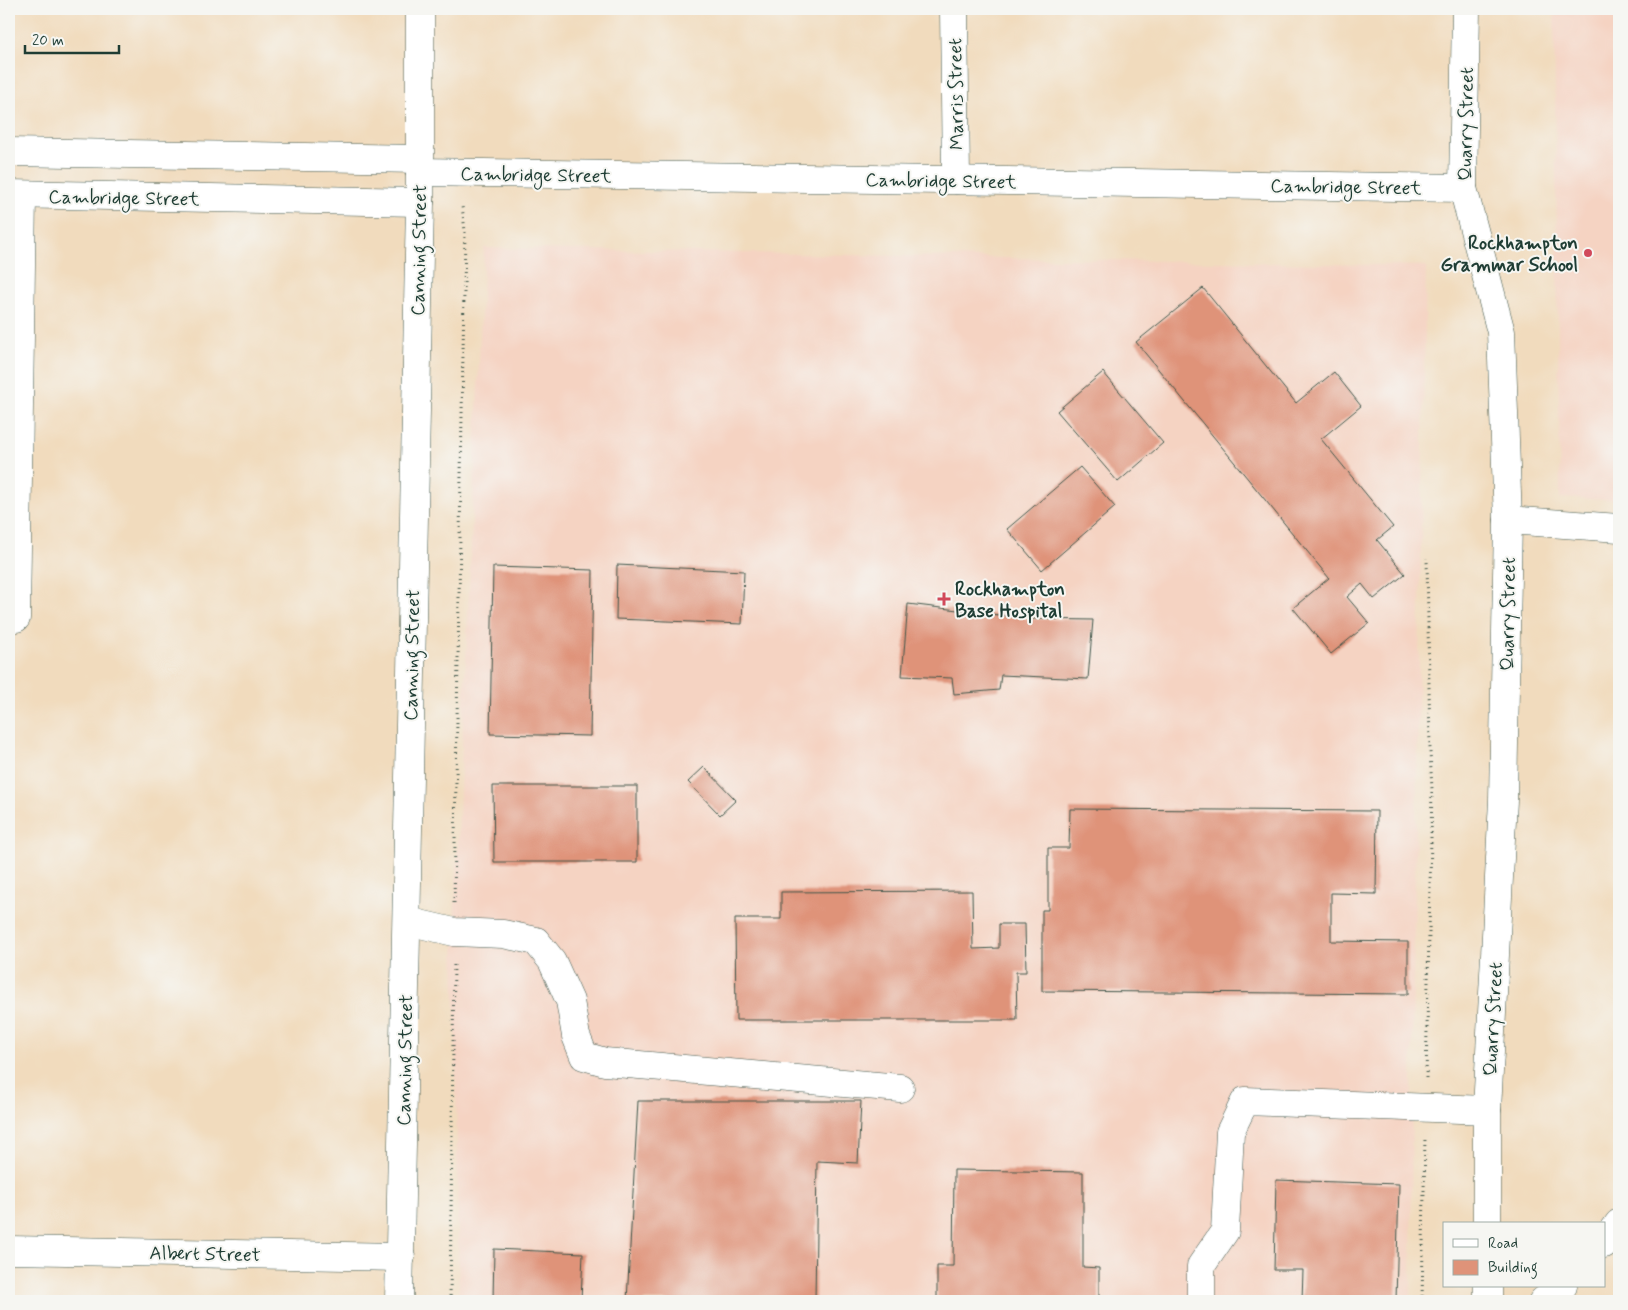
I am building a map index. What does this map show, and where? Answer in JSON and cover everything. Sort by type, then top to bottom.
[{"type":"street","name":"Canning Street","points":[[399,1301],[420,202],[420,9]]},
{"type":"street","name":"Marris Street","points":[[954,9],[956,180]]},
{"type":"street","name":"Quarry Street","points":[[1466,9],[1463,188],[1502,332],[1508,520],[1504,800],[1487,1110],[1488,1222]]},
{"type":"street","name":"Cambridge Street","points":[[9,152],[956,180],[1463,188]]},
{"type":"street","name":"Cambridge Street","points":[[15,194],[420,202]]},
{"type":"street","points":[[15,194],[16,618]]},
{"type":"street","points":[[1508,520],[1619,528]]},
{"type":"street","points":[[407,921],[454,932],[504,934],[536,941],[552,961],[570,1001],[576,1036],[584,1056],[605,1062],[900,1088]]},
{"type":"street","points":[[1201,1301],[1201,1266],[1225,1231],[1230,1132],[1245,1102],[1487,1110]]},
{"type":"street","points":[[1606,1241],[1619,1223]]},
{"type":"street","name":"Albert Street","points":[[9,1250],[401,1257]]},
{"type":"street","points":[[1488,1288],[1488,1301]]},
{"type":"street","points":[[1543,1301],[1560,1288]]},
{"type":"path","points":[[450,1301],[456,750],[465,231],[462,206]]},
{"type":"path","points":[[1422,1301],[1432,788],[1428,558]]},
{"type":"shaded area","name":"Rockhampton Grammar School","points":[[1554,9],[1619,9],[1619,500],[1560,498]]},
{"type":"shaded area","name":"Rockhampton Base Hospital","points":[[484,248],[1426,266],[1412,1053],[1411,1301],[459,1301],[454,932]]},
{"type":"building","points":[[1203,288],[1296,403],[1334,372],[1361,406],[1321,439],[1393,527],[1377,540],[1405,574],[1374,599],[1362,584],[1347,597],[1369,623],[1331,654],[1293,608],[1329,578],[1136,342]]},
{"type":"building","points":[[1103,372],[1163,443],[1118,482],[1057,411]]},
{"type":"building","points":[[1080,467],[1115,507],[1042,570],[1007,529]]},
{"type":"building","points":[[617,565],[744,571],[742,624],[616,619]]},
{"type":"building","points":[[493,567],[593,570],[590,736],[490,734]]},
{"type":"building","points":[[908,604],[1032,619],[1093,620],[1088,679],[1001,675],[999,690],[954,694],[952,678],[902,676]]},
{"type":"building","points":[[704,767],[736,800],[720,815],[688,782]]},
{"type":"building","points":[[493,786],[637,786],[637,862],[494,862]]},
{"type":"building","points":[[1070,809],[1377,811],[1376,894],[1331,893],[1331,941],[1408,942],[1408,994],[1042,991],[1042,910],[1048,910],[1048,848],[1069,848]]},
{"type":"building","points":[[972,891],[973,949],[999,948],[999,924],[1025,924],[1026,972],[1016,972],[1017,1020],[736,1020],[735,919],[781,919],[781,892]]},
{"type":"building","points":[[638,1101],[861,1101],[858,1163],[817,1161],[815,1301],[627,1301]]},
{"type":"building","points":[[954,1170],[1083,1172],[1083,1267],[1099,1268],[1099,1301],[937,1301],[937,1266],[953,1266]]},
{"type":"building","points":[[1276,1180],[1399,1184],[1396,1301],[1302,1301],[1303,1270],[1274,1270]]},
{"type":"building","points":[[494,1249],[583,1253],[581,1301],[493,1301]]},
{"type":"place","name":"Rockhampton Grammar School","points":[[1588,253]]},
{"type":"place","name":"Rockhampton Base Hospital","points":[[944,599]]}]
